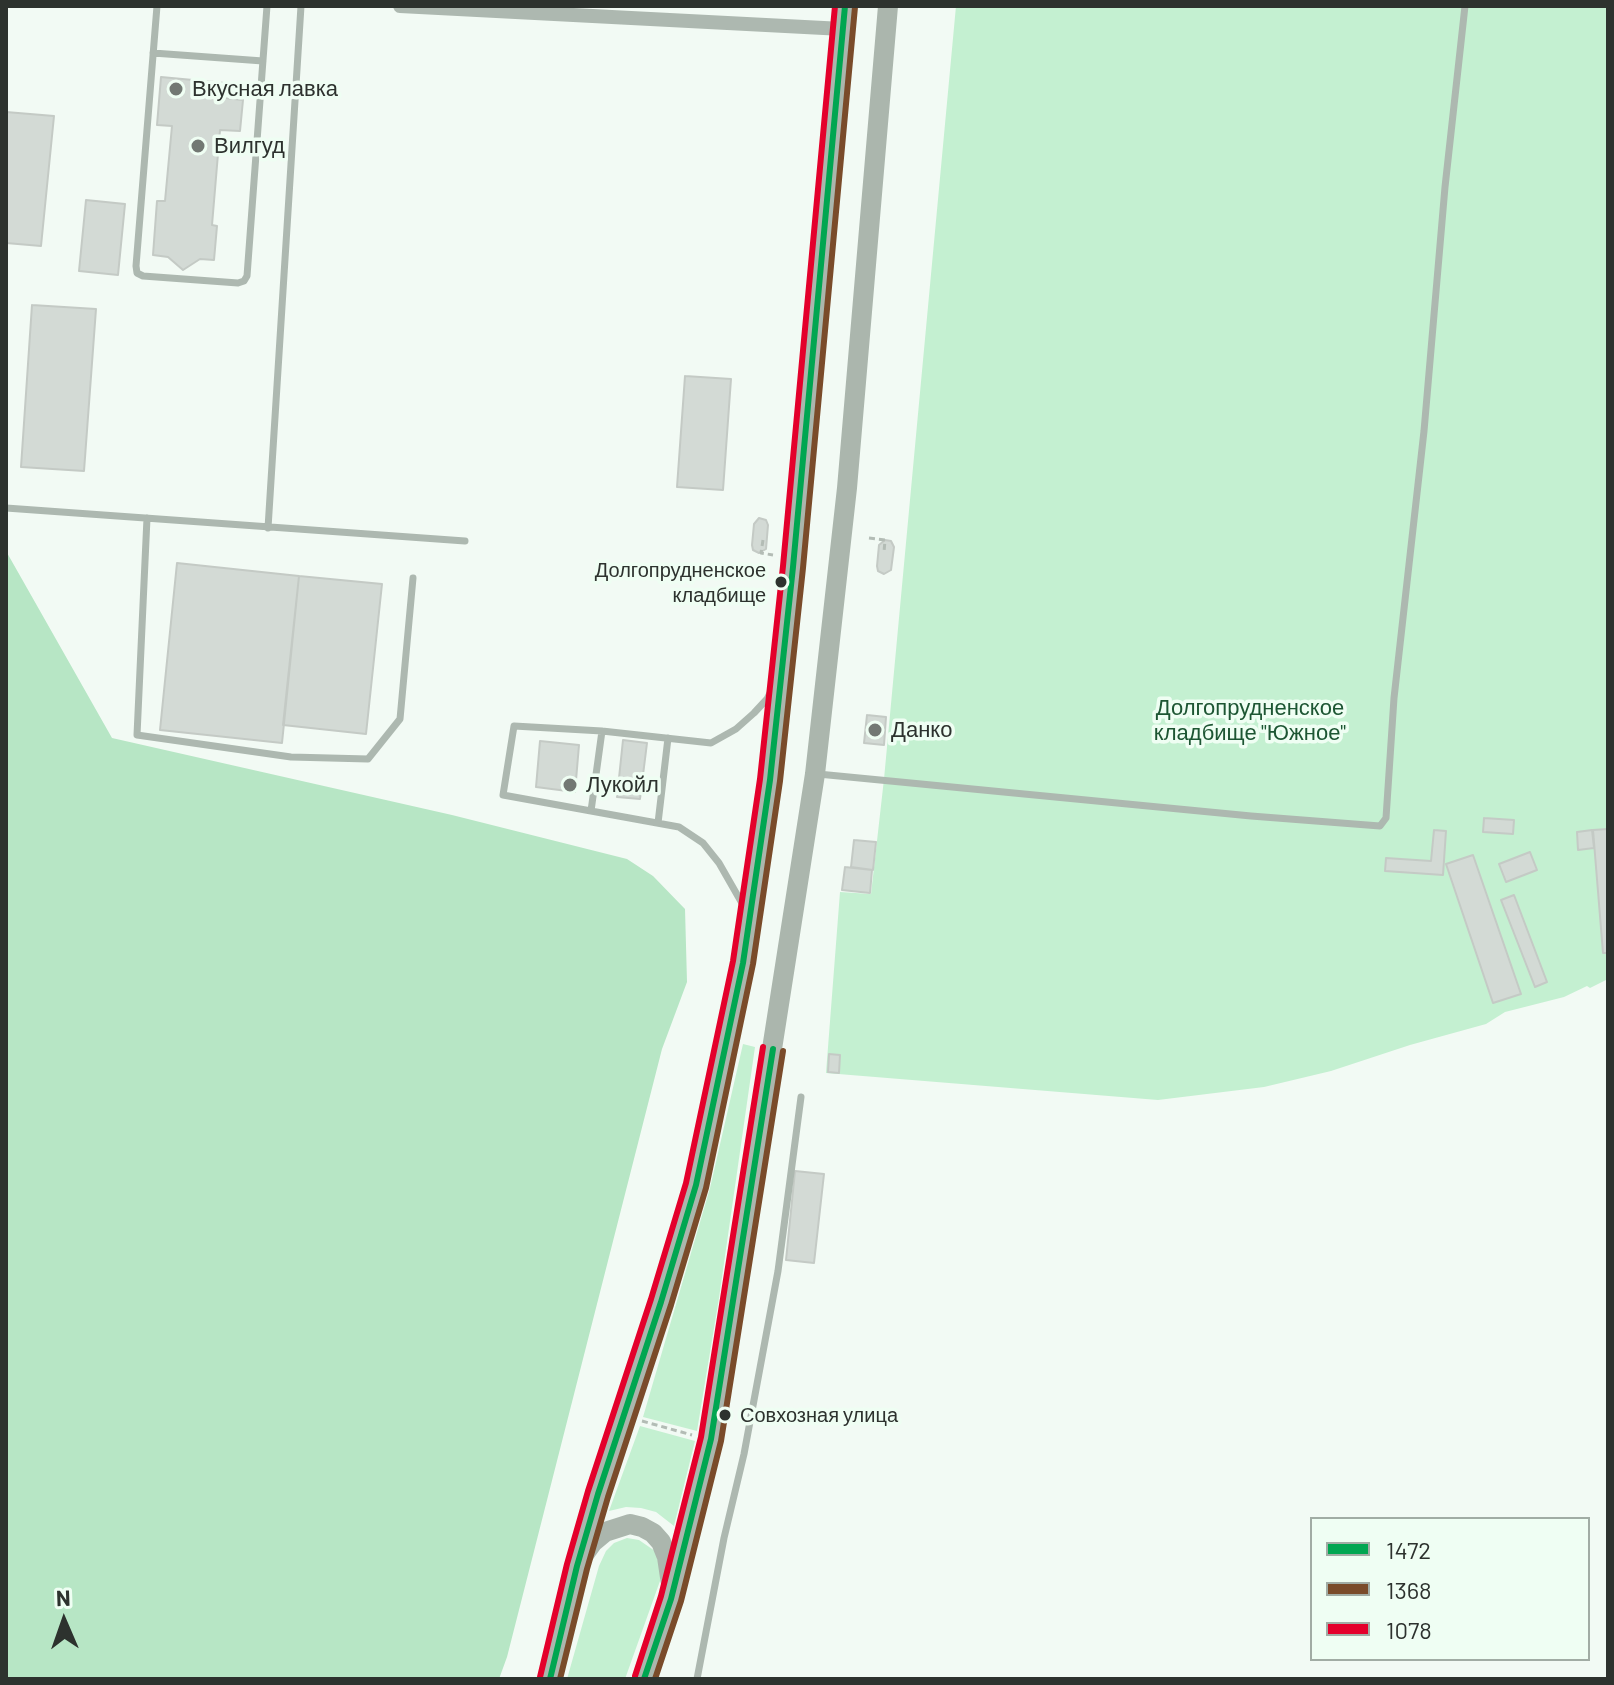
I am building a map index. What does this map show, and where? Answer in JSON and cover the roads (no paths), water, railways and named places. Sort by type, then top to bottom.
[{"type":"main road","points":[[550,1679],[577,1566],[696,1185],[743,963],[770,780],[793,567],[845,6]]},
{"type":"main road","points":[[644,1679],[671,1599],[711,1439],[815,774],[847,488],[888,6]]},
{"type":"main road","points":[[577,1566],[593,1542],[605,1532],[630,1524],[642,1527],[661,1542],[667,1557],[671,1599]]},
{"type":"street","points":[[400,6],[843,29]]},
{"type":"lane","points":[[157,6],[137,273],[238,283],[247,276],[267,6]]},
{"type":"lane","points":[[268,528],[301,6]]},
{"type":"lane","points":[[815,774],[1380,826],[1386,818],[1394,698],[1465,6]]},
{"type":"lane","points":[[153,53],[263,61]]},
{"type":"lane","points":[[6,508],[465,541]]},
{"type":"lane","points":[[147,518],[137,735],[291,757],[368,759],[400,719],[413,578]]},
{"type":"lane","points":[[750,917],[719,863],[703,843],[679,827],[503,795],[514,726],[602,731],[711,743],[736,729],[767,699],[781,671]]},
{"type":"lane","points":[[591,811],[602,731]]},
{"type":"lane","points":[[658,823],[668,738]]},
{"type":"lane","points":[[697,1679],[778,1271],[801,1097]]},
{"type":"place","name":"Вкусная лавка","points":[[176,89]]},
{"type":"place","name":"Вилгуд","points":[[198,146]]},
{"type":"place","name":"Долгопрудненское кладбище","points":[[781,582]]},
{"type":"place","name":"Данко","points":[[875,730]]},
{"type":"place","name":"Лукойл","points":[[570,785]]},
{"type":"place","name":"Совхозная улица","points":[[725,1415]]},
{"type":"park label","name":"Долгопрудненское кладбище \"Южное\"","points":[[1250,720]]}]
